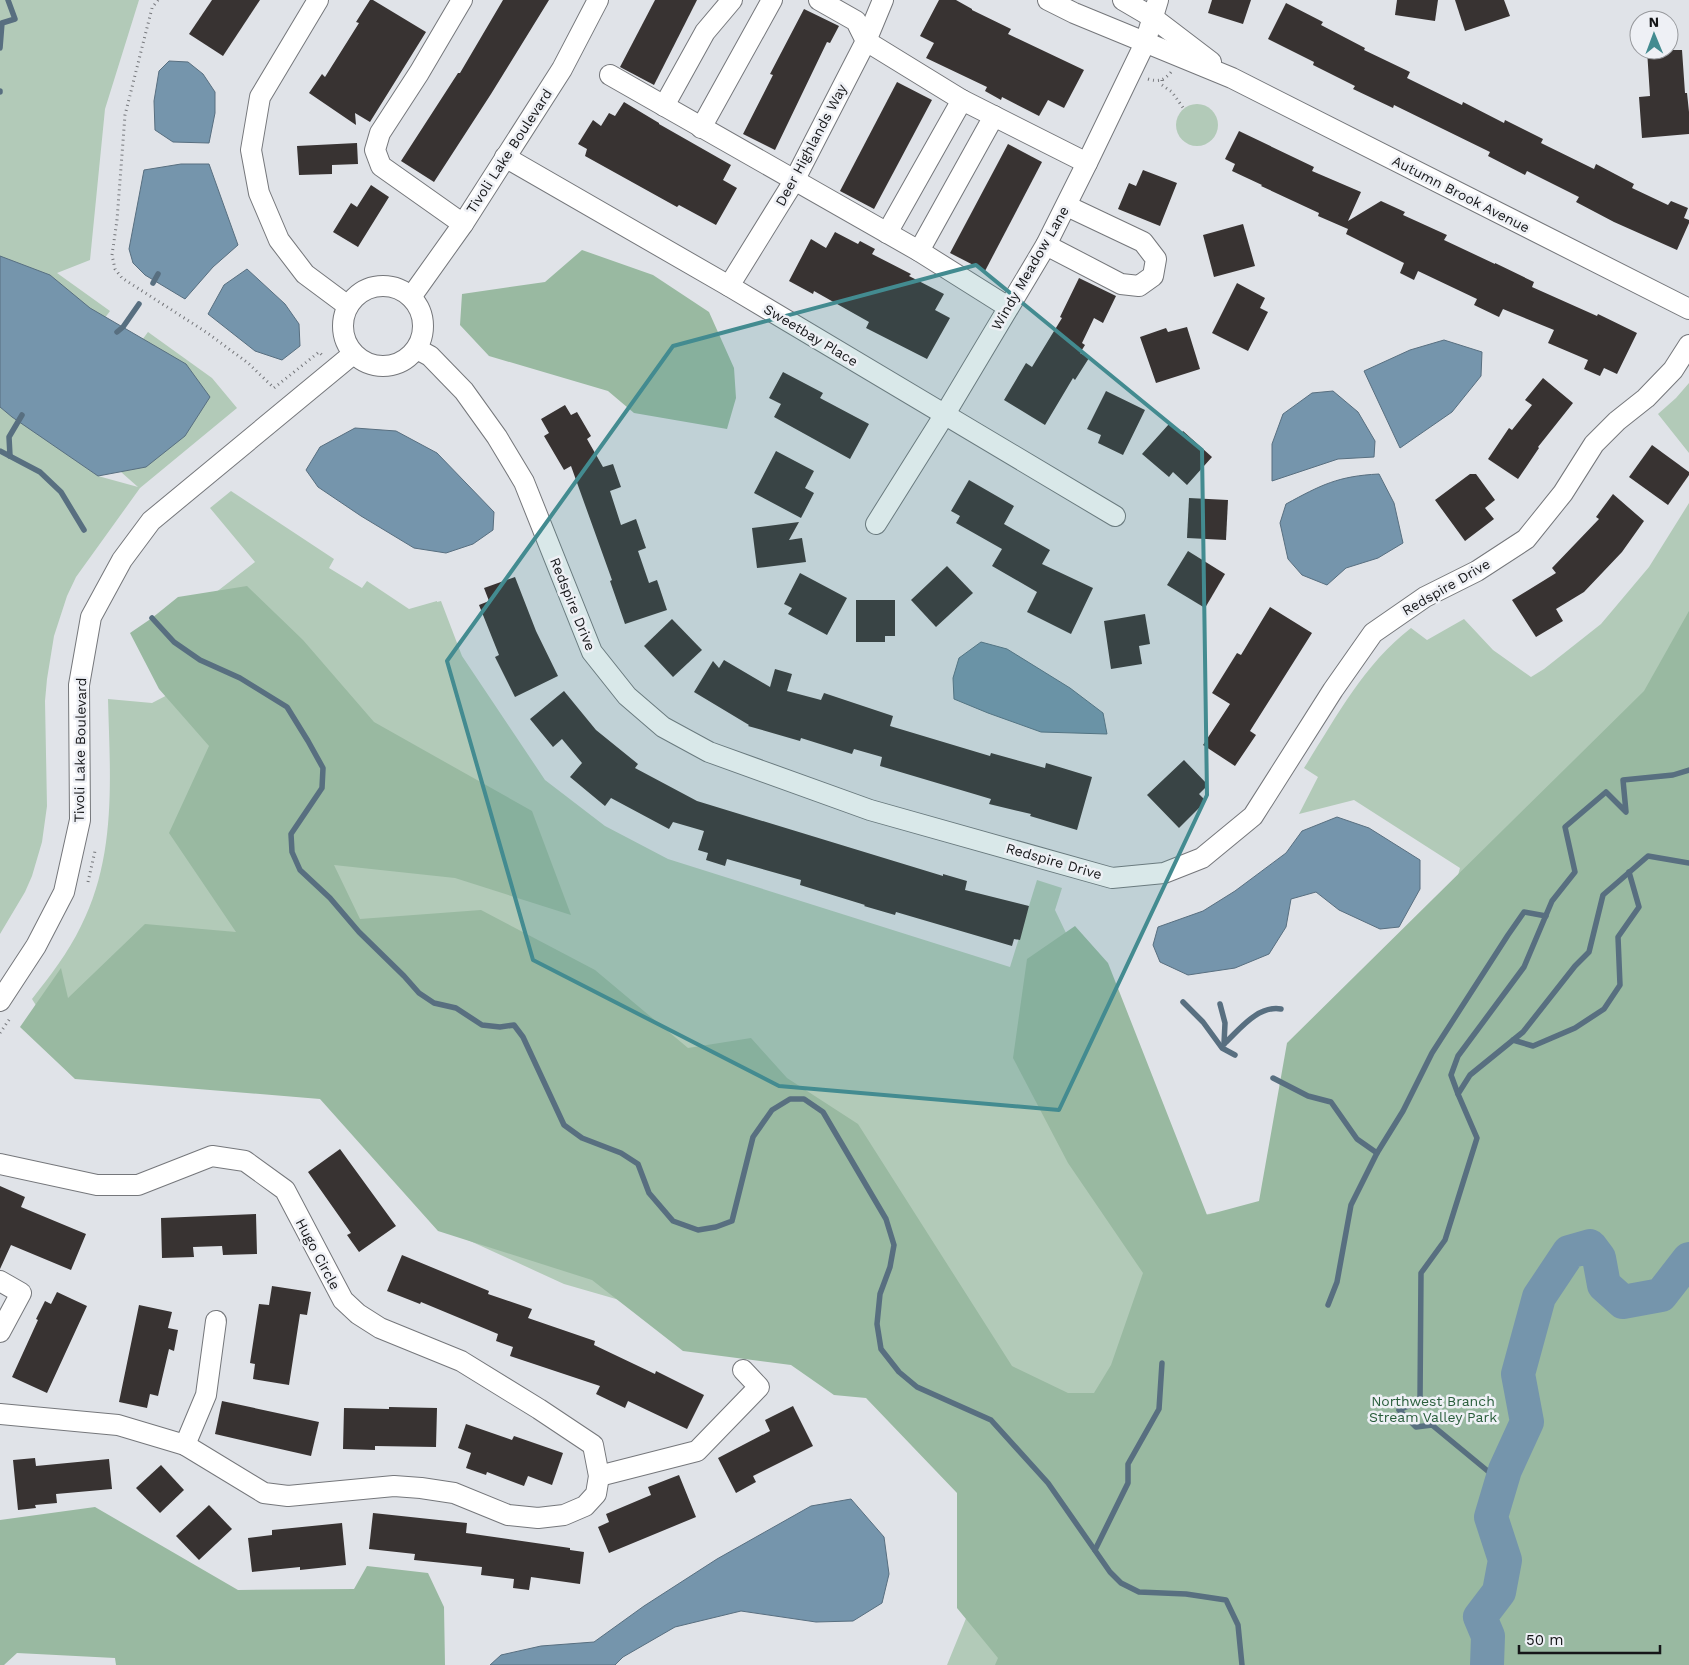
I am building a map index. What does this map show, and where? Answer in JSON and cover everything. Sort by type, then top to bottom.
[{"type":"street","points":[[318,0],[260,98],[251,150],[258,193],[279,240],[305,274],[348,306]]},
{"type":"street","points":[[462,0],[419,73],[380,133],[375,150],[381,166],[463,224]]},
{"type":"street","name":"Tivoli Lake Boulevard","points":[[412,297],[463,224],[562,69],[598,0]]},
{"type":"street","points":[[664,106],[705,32],[732,0]]},
{"type":"street","points":[[701,128],[772,0]]},
{"type":"street","points":[[819,0],[856,21],[866,42],[962,100],[1087,164]]},
{"type":"street","name":"Deer Highlands Way","points":[[729,286],[794,181],[866,42],[883,0]]},
{"type":"street","name":"Autumn Brook Avenue","points":[[1048,0],[1074,13],[1232,78],[1689,309]]},
{"type":"street","name":"Autumn Brook Avenue","points":[[1122,0],[1155,9],[1232,78]]},
{"type":"street","name":"Windy Meadow Lane","points":[[876,524],[1046,245],[1067,206],[1145,42],[1155,9]]},
{"type":"street","points":[[610,75],[919,251],[1008,307]]},
{"type":"street","points":[[887,233],[962,100]]},
{"type":"street","points":[[919,251],[994,116]]},
{"type":"street","name":"Sweetbay Place","points":[[505,157],[729,286],[1114,516]]},
{"type":"street","points":[[1046,245],[1121,284],[1139,286],[1153,276],[1156,259],[1144,242],[1067,206]]},
{"type":"street","points":[[377,286],[390,286],[412,297],[423,316],[424,328],[422,339],[417,349],[409,358],[398,364],[386,367],[374,366],[362,361],[353,354],[346,343],[343,331],[343,318],[355,296],[377,286]]},
{"type":"street","name":"Redspire Drive","points":[[417,349],[430,356],[464,391],[497,437],[524,482],[592,652],[627,696],[663,727],[710,752],[870,810],[1112,878],[1164,873],[1202,858],[1253,816],[1333,690],[1373,633],[1424,597],[1477,571],[1526,539],[1563,493],[1594,444],[1616,421],[1646,398],[1667,377],[1689,345]]},
{"type":"street","name":"Tivoli Lake Boulevard","points":[[8,1006],[64,892],[80,820],[79,685],[91,617],[122,560],[152,521],[353,354]]},
{"type":"street","name":"Hugo Circle","points":[[0,1164],[97,1185],[138,1184],[212,1156],[245,1161],[285,1190],[343,1300],[358,1314],[380,1328],[461,1362],[539,1409],[593,1445],[599,1476],[596,1494],[585,1506],[564,1515],[538,1518],[508,1515],[454,1493],[420,1488],[394,1486],[288,1496],[264,1493],[185,1445],[118,1425],[0,1414]]},
{"type":"street","points":[[0,1281],[21,1293],[0,1332]]},
{"type":"street","points":[[185,1445],[206,1395],[216,1321]]},
{"type":"street","points":[[599,1476],[696,1451],[759,1387],[744,1370]]},
{"type":"path","points":[[158,0],[152,8],[125,114],[117,220],[112,255],[115,269],[122,278],[206,332],[248,363],[274,388],[319,352]]},
{"type":"path","points":[[1144,78],[1155,81],[1162,80],[1167,78],[1171,72]]},
{"type":"path","points":[[1162,80],[1162,86],[1172,92],[1184,109]]},
{"type":"path","points":[[85,890],[91,872],[95,848]]},
{"type":"path","points":[[0,1032],[8,1006]]},
{"type":"highlighted area","points":[[976,265],[1202,450],[1207,795],[1059,1110],[779,1086],[533,960],[447,661],[673,346]]},
{"type":"green space","points":[[0,0],[139,0],[105,109],[90,260],[57,273],[110,311],[90,338],[125,363],[148,332],[212,378],[237,408],[140,488],[76,577],[67,596],[54,636],[47,679],[45,701],[47,806],[42,842],[25,892],[0,934]],"holes":[[[95,449],[138,487],[98,476],[82,465]]]},
{"type":"green space","points":[[1197,104],[1212,110],[1218,125],[1212,140],[1197,146],[1182,140],[1176,125],[1182,110]]},
{"type":"green space","points":[[582,250],[653,275],[709,312],[734,368],[736,398],[727,429],[634,413],[608,391],[489,356],[460,325],[462,294],[545,282]]},
{"type":"green space","points":[[1689,383],[1689,453],[1658,414]]},
{"type":"green space","name":"Northwest Branch Stream Valley Park","points":[[231,491],[334,559],[329,568],[362,588],[367,581],[409,609],[441,601],[462,656],[545,780],[605,826],[668,859],[1010,967],[1037,880],[1062,888],[1055,910],[1201,1215],[1278,1204],[1439,946],[1460,868],[1354,800],[1299,814],[1318,777],[1304,768],[1351,693],[1379,658],[1411,628],[1427,640],[1464,619],[1493,650],[1531,677],[1601,624],[1649,567],[1689,503],[1689,1665],[947,1665],[978,1589],[965,1471],[834,1362],[564,1284],[457,1235],[353,1069],[78,1073],[32,999],[76,936],[93,899],[101,871],[109,815],[108,699],[152,703],[177,690],[215,593],[255,562],[210,508]]},
{"type":"green space","name":"Northwest Branch Stream Valley Park","points":[[247,586],[303,640],[374,722],[532,811],[571,915],[455,878],[334,865],[360,919],[481,910],[595,970],[688,1048],[751,1038],[787,1078],[858,1124],[1012,1366],[1068,1393],[1094,1393],[1111,1365],[1143,1273],[1068,1163],[1013,1058],[1027,959],[1075,926],[1108,963],[1207,1215],[1259,1201],[1287,1043],[1644,691],[1689,611],[1689,1665],[995,1665],[998,1658],[957,1608],[957,1493],[866,1398],[834,1395],[791,1365],[683,1351],[592,1280],[438,1231],[320,1099],[75,1079],[20,1027],[61,968],[68,998],[145,924],[236,932],[169,833],[209,746],[159,689],[130,633],[178,597]]},
{"type":"green space","points":[[95,1507],[238,1590],[354,1589],[367,1566],[428,1573],[444,1607],[445,1665],[116,1665],[115,1658],[17,1653],[4,1665],[0,1665],[0,1520]]},
{"type":"water","points":[[169,61],[188,62],[203,74],[215,92],[215,113],[209,143],[173,142],[155,130],[154,101],[159,71]]},
{"type":"water","points":[[181,164],[209,164],[238,245],[213,267],[185,299],[145,275],[133,263],[129,249],[144,170]]},
{"type":"water","points":[[0,256],[50,275],[90,308],[186,364],[210,397],[185,436],[146,467],[98,476],[0,407]]},
{"type":"water","points":[[247,269],[285,304],[299,324],[300,346],[282,360],[255,351],[208,314],[224,285]]},
{"type":"water","points":[[1444,340],[1482,352],[1481,376],[1452,412],[1400,448],[1364,371],[1410,350]]},
{"type":"water","points":[[1333,391],[1358,412],[1375,441],[1374,457],[1338,459],[1272,481],[1272,444],[1283,414],[1312,393]]},
{"type":"water","points":[[355,428],[396,431],[437,453],[494,512],[493,530],[473,544],[446,553],[414,548],[318,487],[306,470],[320,447]]},
{"type":"water","points":[[1379,474],[1394,503],[1403,543],[1378,558],[1346,568],[1327,585],[1302,575],[1288,559],[1280,523],[1286,504],[1341,479]]},
{"type":"water","points":[[981,642],[1007,649],[1070,688],[1103,713],[1107,734],[1041,732],[954,699],[953,678],[959,658]]},
{"type":"water","points":[[1337,817],[1369,828],[1420,860],[1420,889],[1399,927],[1380,929],[1339,910],[1316,892],[1291,899],[1286,927],[1269,954],[1235,968],[1188,975],[1160,962],[1153,945],[1158,927],[1203,911],[1235,891],[1286,853],[1302,831]]},
{"type":"water","points":[[851,1499],[884,1537],[889,1574],[882,1603],[853,1621],[816,1622],[741,1611],[675,1627],[623,1657],[615,1665],[490,1665],[501,1655],[541,1646],[594,1642],[644,1606],[717,1559],[811,1506]]},
{"type":"building","points":[[212,0],[260,0],[223,56],[189,34]]},
{"type":"building","points":[[370,0],[426,32],[370,122],[355,113],[356,125],[309,93],[322,74],[325,77],[359,23],[356,22]]},
{"type":"building","points":[[503,0],[549,0],[434,182],[401,161],[458,73],[460,73]]},
{"type":"building","points":[[655,0],[697,0],[654,85],[620,67]]},
{"type":"building","points":[[939,0],[956,0],[1011,29],[1008,34],[1084,70],[1064,108],[1048,100],[1039,116],[1002,97],[1001,100],[985,91],[987,87],[926,58],[934,43],[920,36]]},
{"type":"building","points":[[1212,0],[1251,0],[1243,24],[1208,13]]},
{"type":"building","points":[[1397,0],[1438,0],[1435,21],[1395,15]]},
{"type":"building","points":[[1455,0],[1504,0],[1510,16],[1465,31]]},
{"type":"building","points":[[1286,3],[1323,22],[1321,25],[1365,48],[1364,50],[1410,72],[1407,78],[1462,105],[1463,102],[1504,123],[1505,120],[1543,139],[1541,143],[1594,169],[1596,164],[1634,184],[1632,188],[1668,205],[1671,201],[1688,208],[1684,218],[1689,220],[1689,223],[1677,250],[1614,222],[1576,202],[1579,197],[1527,171],[1525,175],[1488,156],[1490,152],[1394,105],[1393,108],[1353,89],[1355,86],[1313,65],[1314,62],[1268,39]]},
{"type":"building","points":[[804,9],[839,26],[830,43],[827,42],[775,150],[743,134],[773,75],[770,74]]},
{"type":"building","points":[[1679,50],[1682,50],[1685,93],[1687,93],[1689,112],[1689,134],[1642,138],[1639,97],[1650,96],[1648,60],[1679,60]]},
{"type":"building","points":[[897,82],[932,100],[874,209],[840,191]]},
{"type":"building","points":[[624,102],[731,165],[723,180],[737,188],[716,225],[679,205],[677,207],[585,156],[587,149],[578,144],[593,120],[601,126],[609,113],[615,116]]},
{"type":"building","points":[[1239,131],[1314,167],[1312,171],[1361,192],[1348,221],[1381,201],[1405,212],[1403,215],[1447,235],[1444,240],[1534,282],[1532,287],[1597,316],[1598,314],[1637,333],[1617,374],[1604,368],[1600,376],[1584,369],[1588,360],[1548,343],[1554,330],[1503,309],[1499,317],[1474,305],[1477,299],[1418,271],[1414,280],[1400,273],[1404,263],[1346,234],[1348,229],[1318,216],[1319,213],[1232,171],[1235,164],[1225,159]]},
{"type":"building","points":[[357,143],[358,164],[332,165],[332,174],[299,175],[297,146]]},
{"type":"building","points":[[1008,144],[1042,162],[985,271],[950,253]]},
{"type":"building","points":[[1143,170],[1177,183],[1160,226],[1118,209],[1129,183],[1136,186]]},
{"type":"building","points":[[371,185],[389,197],[358,247],[333,232],[351,203],[357,207]]},
{"type":"building","points":[[1243,224],[1255,266],[1214,277],[1203,235]]},
{"type":"building","points":[[835,232],[858,244],[860,241],[875,249],[872,254],[944,294],[935,310],[950,318],[927,359],[866,328],[869,322],[814,291],[813,294],[789,281],[811,239],[826,248]]},
{"type":"building","points":[[1079,278],[1116,296],[1103,323],[1094,318],[1082,343],[1085,345],[1080,353],[1089,358],[1075,380],[1073,378],[1045,425],[1004,400],[1026,363],[1032,367],[1062,318],[1060,317]]},
{"type":"building","points":[[1237,283],[1265,298],[1260,308],[1268,312],[1248,351],[1212,333]]},
{"type":"building","points":[[1187,327],[1200,369],[1156,383],[1140,337],[1166,328],[1168,332]]},
{"type":"building","points":[[783,372],[823,393],[820,398],[869,424],[850,459],[774,417],[781,404],[769,398]]},
{"type":"building","points":[[1543,378],[1573,403],[1538,447],[1518,479],[1488,459],[1509,428],[1512,430],[1532,405],[1525,400]]},
{"type":"building","points":[[1106,391],[1145,410],[1123,455],[1098,443],[1101,435],[1087,429]]},
{"type":"building","points":[[565,405],[571,415],[577,412],[591,436],[587,439],[603,467],[613,464],[621,487],[610,491],[621,525],[636,519],[646,548],[638,551],[649,583],[657,580],[667,610],[625,624],[610,581],[612,580],[571,466],[564,470],[544,436],[549,433],[541,419]]},
{"type":"building","points":[[1169,424],[1181,434],[1183,431],[1212,457],[1187,485],[1173,472],[1169,477],[1142,454]]},
{"type":"building","points":[[1652,445],[1689,472],[1689,475],[1668,505],[1629,477]]},
{"type":"building","points":[[776,451],[814,471],[805,488],[814,493],[801,518],[754,493]]},
{"type":"building","points":[[1470,474],[1476,474],[1495,500],[1485,508],[1494,519],[1465,541],[1435,500]]},
{"type":"building","points":[[969,480],[1014,506],[1004,524],[1050,550],[1042,564],[1093,588],[1071,634],[1027,612],[1037,592],[992,566],[1002,549],[956,523],[960,516],[951,511]]},
{"type":"building","points":[[1613,494],[1644,521],[1622,552],[1584,592],[1556,609],[1563,621],[1536,637],[1512,600],[1556,573],[1552,568],[1599,519],[1596,517]]},
{"type":"building","points":[[1189,498],[1228,500],[1226,540],[1187,538]]},
{"type":"building","points":[[799,522],[789,540],[802,538],[806,562],[757,568],[752,528]]},
{"type":"building","points":[[1188,551],[1225,574],[1205,608],[1167,585]]},
{"type":"building","points":[[947,566],[973,593],[936,627],[911,600]]},
{"type":"building","points":[[800,573],[847,598],[827,635],[788,614],[792,608],[784,604]]},
{"type":"building","points":[[515,577],[536,631],[558,676],[515,697],[495,657],[499,655],[479,605],[489,601],[484,588]]},
{"type":"building","points":[[856,600],[895,600],[895,636],[885,636],[885,642],[856,642]]},
{"type":"building","points":[[1270,607],[1312,633],[1250,731],[1256,735],[1235,766],[1203,745],[1230,704],[1212,693],[1237,653],[1241,655]]},
{"type":"building","points":[[1145,614],[1150,644],[1139,646],[1142,664],[1111,669],[1104,621]]},
{"type":"building","points":[[672,619],[702,650],[673,677],[644,646]]},
{"type":"building","points":[[724,660],[770,687],[775,669],[792,674],[787,691],[821,700],[824,693],[893,716],[890,726],[990,756],[991,753],[1045,768],[1046,763],[1092,777],[1077,830],[1030,816],[1031,814],[989,804],[991,799],[880,766],[882,757],[854,749],[852,754],[801,738],[800,741],[748,726],[694,692],[713,661],[719,668]]},
{"type":"building","points":[[564,691],[596,730],[638,764],[635,768],[697,801],[943,876],[943,874],[967,881],[965,890],[1029,906],[1020,940],[1014,939],[1012,946],[896,912],[895,915],[864,906],[800,885],[801,880],[727,859],[725,866],[706,860],[708,853],[698,850],[704,831],[673,822],[669,829],[611,798],[605,806],[570,777],[582,763],[562,739],[553,747],[530,719]]},
{"type":"building","points":[[1184,760],[1208,785],[1199,794],[1206,801],[1179,828],[1147,795]]},
{"type":"building","points":[[340,1149],[396,1226],[359,1252],[347,1235],[351,1233],[308,1172]]},
{"type":"building","points":[[0,1186],[25,1197],[21,1207],[86,1234],[71,1270],[11,1245],[0,1269]]},
{"type":"building","points":[[256,1214],[257,1254],[223,1255],[222,1246],[193,1247],[194,1257],[162,1258],[161,1218]]},
{"type":"building","points":[[402,1255],[489,1291],[488,1294],[532,1309],[528,1318],[595,1341],[594,1345],[655,1374],[656,1371],[704,1395],[687,1429],[628,1401],[625,1408],[596,1394],[600,1386],[510,1356],[513,1347],[496,1341],[498,1334],[421,1302],[420,1304],[387,1291]]},
{"type":"building","points":[[272,1286],[311,1292],[307,1315],[300,1314],[289,1385],[253,1379],[255,1364],[250,1363],[259,1304],[269,1305]]},
{"type":"building","points":[[57,1292],[87,1306],[47,1393],[12,1377],[45,1301],[51,1304]]},
{"type":"building","points":[[139,1305],[172,1312],[168,1328],[178,1330],[174,1351],[169,1349],[158,1396],[150,1394],[147,1408],[119,1402]]},
{"type":"building","points":[[222,1401],[319,1422],[311,1456],[215,1434]]},
{"type":"building","points":[[793,1406],[813,1446],[753,1476],[756,1482],[736,1493],[718,1458],[770,1431],[765,1420]]},
{"type":"building","points":[[389,1407],[437,1408],[436,1447],[375,1446],[375,1450],[343,1449],[344,1408],[389,1409]]},
{"type":"building","points":[[466,1424],[512,1440],[514,1436],[563,1453],[552,1485],[528,1476],[524,1486],[487,1472],[486,1475],[466,1468],[471,1453],[458,1448]]},
{"type":"building","points":[[35,1458],[36,1466],[109,1459],[112,1489],[56,1494],[57,1503],[35,1505],[36,1508],[18,1510],[13,1460]]},
{"type":"building","points":[[161,1465],[184,1490],[160,1513],[136,1488]]},
{"type":"building","points":[[679,1475],[696,1517],[609,1553],[598,1527],[609,1522],[606,1514],[651,1495],[648,1487]]},
{"type":"building","points":[[209,1505],[232,1529],[199,1560],[176,1536]]},
{"type":"building","points":[[373,1513],[467,1523],[466,1533],[570,1548],[570,1550],[584,1552],[580,1584],[531,1577],[529,1590],[513,1588],[514,1579],[481,1575],[482,1567],[414,1560],[415,1554],[369,1549]]},
{"type":"building","points":[[342,1523],[346,1565],[300,1570],[300,1567],[252,1572],[248,1538],[272,1535],[272,1530]]},
{"type":"waterway","points":[[0,48],[2,23],[15,19],[8,0]]},
{"type":"waterway","points":[[153,283],[158,274]]},
{"type":"waterway","points":[[117,332],[123,327],[139,304]]},
{"type":"waterway","points":[[10,456],[9,437],[22,415]]},
{"type":"waterway","points":[[0,451],[40,472],[61,492],[84,530]]},
{"type":"waterway","points":[[152,618],[174,642],[200,660],[240,678],[287,707],[308,741],[323,768],[322,788],[291,834],[292,852],[300,870],[330,898],[359,932],[419,993],[434,1003],[456,1008],[482,1025],[500,1027],[514,1025],[523,1037],[564,1125],[582,1138],[621,1153],[638,1164],[649,1193],[673,1221],[698,1230],[716,1227],[732,1221],[753,1137],[772,1110],[790,1099],[804,1099],[823,1112],[886,1219],[894,1245],[890,1267],[880,1294],[877,1324],[881,1349],[899,1372],[917,1387],[991,1420],[1048,1483],[1110,1572],[1121,1583],[1139,1592],[1186,1594],[1226,1600],[1238,1625],[1242,1665]]},
{"type":"waterway","points":[[1458,1094],[1451,1075],[1458,1056],[1524,967],[1552,901],[1575,872],[1565,827],[1606,792],[1626,812],[1623,780],[1673,775],[1689,770]]},
{"type":"waterway","points":[[1501,1482],[1432,1425],[1416,1427],[1399,1410],[1420,1401],[1421,1273],[1445,1240],[1477,1138],[1458,1094],[1470,1075],[1523,1032],[1575,966],[1589,952],[1603,895],[1648,856],[1689,863]]},
{"type":"waterway","points":[[1513,1040],[1533,1046],[1575,1028],[1604,1009],[1620,985],[1618,937],[1639,907],[1629,872]]},
{"type":"waterway","points":[[1328,1305],[1337,1282],[1351,1205],[1377,1153],[1403,1111],[1432,1053],[1524,912],[1546,916]]},
{"type":"waterway","points":[[1183,1002],[1203,1022],[1222,1048],[1235,1055]]},
{"type":"waterway","points":[[1220,1004],[1225,1023],[1224,1044]]},
{"type":"waterway","points":[[1225,1043],[1257,1014],[1273,1009],[1281,1009]]},
{"type":"waterway","points":[[1273,1078],[1308,1096],[1331,1102],[1357,1139],[1377,1153]]},
{"type":"waterway","points":[[1487,1665],[1488,1636],[1480,1617],[1499,1592],[1505,1560],[1491,1517],[1505,1470],[1527,1422],[1518,1374],[1539,1297],[1569,1252],[1590,1246],[1599,1258],[1604,1285],[1623,1302],[1661,1295],[1689,1259]]},
{"type":"waterway","points":[[1095,1550],[1128,1483],[1128,1464],[1159,1409],[1162,1363]]}]
